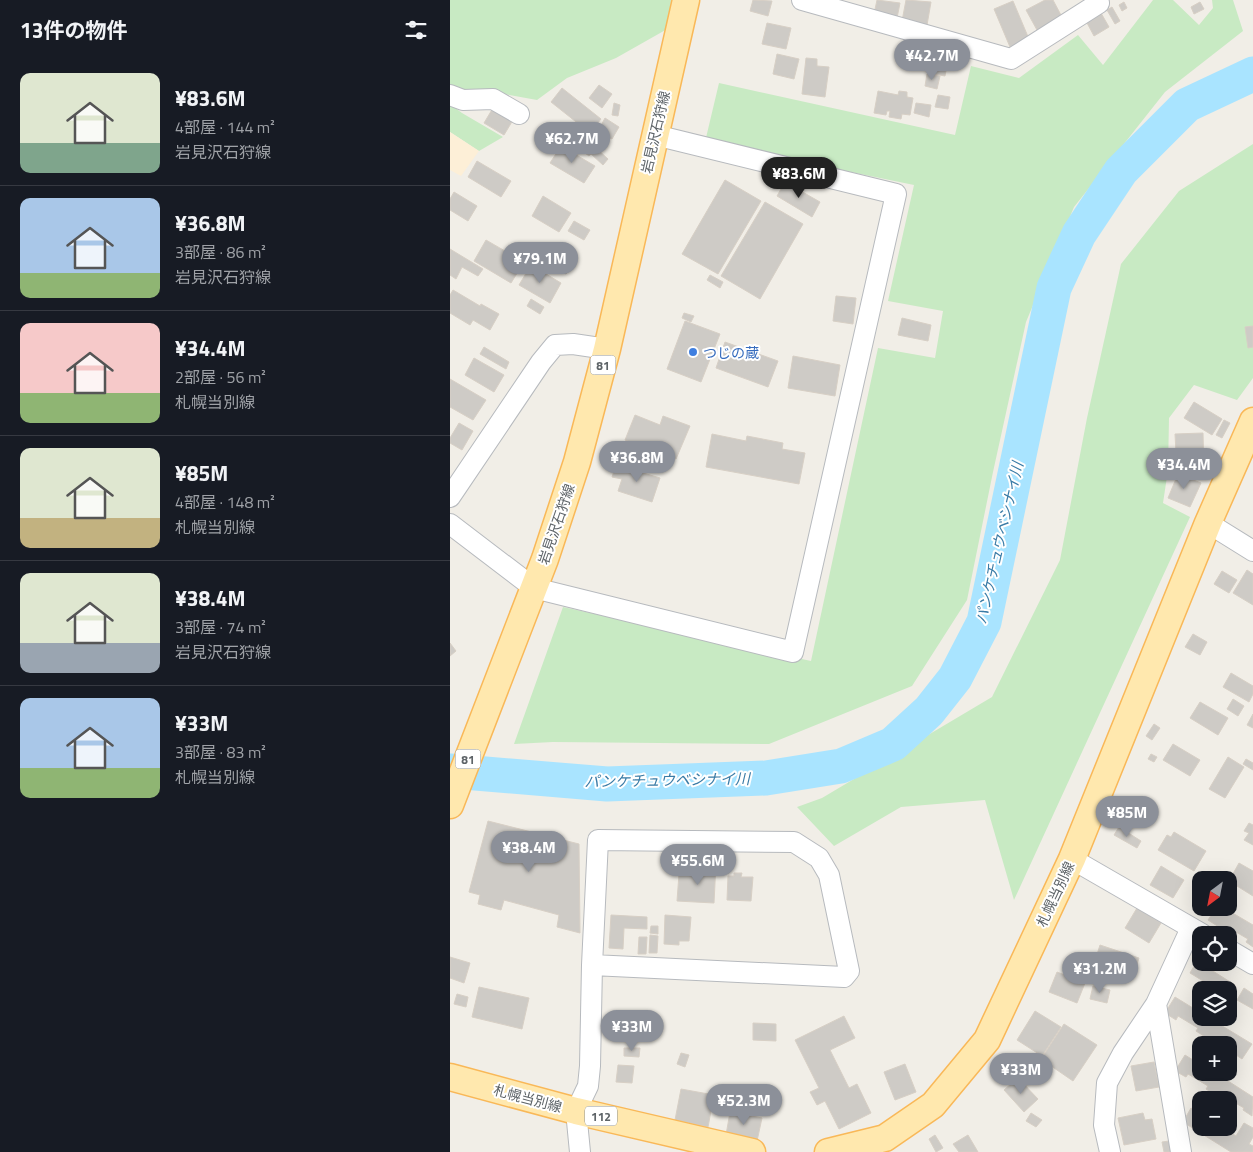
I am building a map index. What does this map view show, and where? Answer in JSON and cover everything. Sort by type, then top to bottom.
[{"type":"main road","name":"岩見沢石狩線","points":[[451,803],[534,588],[578,462],[607,349],[655,134],[689,1]]},
{"type":"main road","name":"札幌当別線","points":[[828,1152],[885,1138],[933,1105],[987,1040],[1072,859],[1208,523],[1253,420]]},
{"type":"main road","name":"札幌当別線","points":[[450,1077],[576,1111],[752,1152]]},
{"type":"street","points":[[802,0],[1011,59],[1099,3]]},
{"type":"street","points":[[450,95],[463,100],[493,99],[519,114]]},
{"type":"street","points":[[450,524],[534,588],[793,652],[896,194],[655,134]]},
{"type":"street","points":[[450,497],[541,362],[555,345],[573,344],[607,349]]},
{"type":"street","points":[[1208,523],[1253,551]]},
{"type":"street","points":[[580,1152],[576,1111],[588,1086],[592,964],[598,840],[794,842],[819,858],[829,875],[849,972],[844,977],[592,964]]},
{"type":"street","points":[[1072,859],[1192,929]]},
{"type":"street","points":[[1110,1152],[1104,1125],[1107,1082],[1192,942]]},
{"type":"street","points":[[1237,955],[1253,964]]},
{"type":"street","points":[[1156,1004],[1181,1152]]},
{"type":"green space","points":[[450,0],[671,0],[669,28],[616,58],[567,78],[537,100],[493,92],[452,89],[450,86]]},
{"type":"green space","points":[[1153,0],[1173,0],[1199,25],[1213,8],[1212,0],[1233,0],[1243,31],[1165,92],[1074,207],[1026,322],[967,600],[912,686],[769,744],[553,742],[514,744],[563,607],[811,661],[878,348],[935,358],[943,311],[888,301],[914,185],[705,142],[719,83],[955,135],[971,66],[1019,78],[1078,35],[1103,65]]},
{"type":"green space","points":[[450,104],[503,137],[479,151],[450,132]]},
{"type":"green space","points":[[1253,144],[1253,378],[1237,400],[1194,385],[1169,418],[1168,470],[1163,503],[1190,517],[1014,900],[985,800],[901,807],[834,846],[797,807],[822,798],[992,697],[1060,560],[1087,418],[1121,264],[1179,191]]},
{"type":"sand","points":[[450,132],[479,151],[461,176],[450,170]]},
{"type":"building","points":[[753,0],[772,1],[768,16],[750,11]]},
{"type":"building","points":[[877,0],[900,3],[897,18],[874,14]]},
{"type":"building","points":[[906,0],[931,2],[927,25],[902,21]]},
{"type":"building","points":[[1045,0],[1053,0],[1062,17],[1037,30],[1026,10]]},
{"type":"building","points":[[1013,1],[1029,39],[1010,47],[994,9]]},
{"type":"building","points":[[1124,2],[1127,8],[1122,11],[1119,5]]},
{"type":"building","points":[[1200,2],[1204,9],[1194,14],[1191,7]]},
{"type":"building","points":[[1112,7],[1120,21],[1115,24],[1107,10]]},
{"type":"building","points":[[1101,13],[1109,27],[1094,36],[1086,21]]},
{"type":"building","points":[[767,23],[791,28],[786,49],[762,44]]},
{"type":"building","points":[[934,45],[950,49],[945,76],[929,73]]},
{"type":"building","points":[[777,54],[799,59],[794,79],[773,74]]},
{"type":"building","points":[[806,58],[817,59],[817,66],[829,67],[825,97],[802,94]]},
{"type":"building","points":[[927,74],[940,76],[937,89],[925,86]]},
{"type":"building","points":[[599,85],[612,94],[602,108],[589,98]]},
{"type":"building","points":[[562,88],[601,119],[590,133],[551,102]]},
{"type":"building","points":[[878,91],[898,95],[899,91],[907,92],[907,97],[913,98],[910,115],[902,114],[901,119],[889,117],[890,111],[887,111],[886,115],[874,113]]},
{"type":"building","points":[[938,95],[950,97],[948,109],[935,107]]},
{"type":"building","points":[[614,103],[620,105],[618,116],[612,115]]},
{"type":"building","points":[[916,103],[931,105],[929,117],[914,113]]},
{"type":"building","points":[[493,108],[513,120],[504,135],[484,123]]},
{"type":"building","points":[[605,118],[619,127],[612,139],[598,131]]},
{"type":"building","points":[[561,146],[595,166],[584,183],[550,163]]},
{"type":"building","points":[[590,147],[594,150],[596,148],[608,159],[603,165],[591,154],[589,156],[585,153]]},
{"type":"building","points":[[477,161],[511,181],[501,197],[468,177]]},
{"type":"building","points":[[725,180],[761,201],[718,274],[682,254]]},
{"type":"building","points":[[785,182],[820,202],[812,217],[777,196]]},
{"type":"building","points":[[454,192],[477,206],[468,221],[450,210],[450,199]]},
{"type":"building","points":[[543,196],[571,213],[559,232],[532,216]]},
{"type":"building","points":[[765,202],[803,224],[760,299],[721,276]]},
{"type":"building","points":[[574,221],[590,230],[584,240],[568,231]]},
{"type":"building","points":[[486,240],[524,262],[511,283],[474,261]]},
{"type":"building","points":[[550,243],[576,258],[566,274],[540,259]]},
{"type":"building","points":[[450,249],[483,269],[478,276],[462,267],[456,279],[450,275]]},
{"type":"building","points":[[531,265],[561,283],[550,303],[519,285]]},
{"type":"building","points":[[710,275],[723,282],[720,288],[707,280]]},
{"type":"building","points":[[453,290],[480,306],[481,304],[499,314],[490,330],[473,320],[470,325],[450,313],[450,295]]},
{"type":"building","points":[[836,296],[856,298],[853,324],[833,321]]},
{"type":"building","points":[[531,299],[544,307],[540,314],[527,306]]},
{"type":"building","points":[[684,313],[694,316],[691,322],[682,318]]},
{"type":"building","points":[[902,318],[931,325],[928,341],[898,335]]},
{"type":"building","name":"つじの蔵","points":[[685,321],[720,334],[701,382],[667,369]]},
{"type":"building","points":[[1253,326],[1253,347],[1248,348],[1245,327]]},
{"type":"building","points":[[725,342],[778,361],[768,387],[716,368]]},
{"type":"building","points":[[484,347],[509,362],[506,369],[480,354]]},
{"type":"building","points":[[793,356],[840,365],[835,396],[788,388]]},
{"type":"building","points":[[474,358],[504,375],[494,392],[465,375]]},
{"type":"building","points":[[450,379],[486,400],[473,420],[450,407]]},
{"type":"building","points":[[1194,402],[1222,419],[1212,435],[1184,418]]},
{"type":"building","points":[[635,415],[660,425],[663,416],[690,426],[676,459],[625,440]]},
{"type":"building","points":[[1224,420],[1230,423],[1222,438],[1216,435]]},
{"type":"building","points":[[459,423],[473,431],[462,450],[450,443],[450,438]]},
{"type":"building","points":[[1203,433],[1204,471],[1177,471],[1175,434]]},
{"type":"building","points":[[712,434],[746,441],[747,436],[783,443],[782,449],[805,453],[799,484],[706,467]]},
{"type":"building","points":[[616,465],[660,478],[652,502],[618,491],[622,479],[612,477]]},
{"type":"building","points":[[1178,474],[1201,483],[1190,507],[1168,498]]},
{"type":"building","points":[[1247,570],[1253,574],[1253,605],[1233,593]]},
{"type":"building","points":[[1222,571],[1237,580],[1229,593],[1214,584]]},
{"type":"building","points":[[1193,634],[1207,642],[1200,655],[1185,647]]},
{"type":"building","points":[[450,643],[456,651],[450,656]]},
{"type":"building","points":[[1231,673],[1253,686],[1253,694],[1249,702],[1223,687]]},
{"type":"building","points":[[1233,699],[1244,706],[1238,716],[1227,709]]},
{"type":"building","points":[[1200,702],[1228,718],[1218,735],[1190,718]]},
{"type":"building","points":[[1253,714],[1253,728],[1247,725]]},
{"type":"building","points":[[1154,724],[1160,728],[1152,740],[1146,736]]},
{"type":"building","points":[[1173,744],[1200,760],[1190,776],[1163,760]]},
{"type":"building","points":[[1151,754],[1157,757],[1154,762],[1148,759]]},
{"type":"building","points":[[1228,757],[1244,767],[1225,798],[1209,789]]},
{"type":"building","points":[[1246,759],[1253,763],[1253,770],[1243,764]]},
{"type":"building","points":[[488,821],[579,844],[580,933],[557,927],[559,915],[504,900],[501,910],[478,904],[480,895],[469,892]]},
{"type":"building","points":[[1249,823],[1253,825],[1253,845],[1244,840],[1249,833],[1244,831]]},
{"type":"building","points":[[1119,827],[1141,841],[1137,848],[1114,835]]},
{"type":"building","points":[[1174,832],[1206,851],[1194,871],[1158,850],[1167,835],[1171,837]]},
{"type":"building","points":[[710,853],[719,853],[719,860],[710,860]]},
{"type":"building","points":[[722,853],[730,854],[729,873],[721,873]]},
{"type":"building","points":[[704,863],[716,863],[714,903],[677,901],[679,874],[703,875]]},
{"type":"building","points":[[1239,863],[1253,871],[1253,896],[1238,887],[1238,871],[1235,871]]},
{"type":"building","points":[[1161,866],[1184,880],[1173,898],[1150,885]]},
{"type":"building","points":[[734,873],[742,873],[741,877],[753,877],[751,901],[727,900],[728,876],[734,876]]},
{"type":"building","points":[[1137,908],[1161,923],[1149,943],[1125,928]]},
{"type":"building","points":[[611,915],[647,917],[647,929],[624,928],[623,949],[609,948]]},
{"type":"building","points":[[665,915],[691,917],[689,941],[679,941],[679,945],[664,944]]},
{"type":"building","points":[[1211,916],[1238,916],[1253,925],[1253,947],[1246,942],[1248,939],[1237,933],[1237,926],[1217,926],[1208,920]]},
{"type":"building","points":[[651,926],[658,926],[658,934],[650,933]]},
{"type":"building","points":[[650,935],[658,936],[657,953],[649,953]]},
{"type":"building","points":[[639,937],[647,937],[646,954],[638,954]]},
{"type":"building","points":[[1100,945],[1139,958],[1132,980],[1093,967]]},
{"type":"building","points":[[450,957],[470,963],[464,983],[450,978]]},
{"type":"building","points":[[1192,970],[1213,971],[1229,981],[1203,981],[1190,973]]},
{"type":"building","points":[[1057,972],[1085,983],[1077,1003],[1049,992]]},
{"type":"building","points":[[1093,986],[1110,990],[1107,1003],[1090,999]]},
{"type":"building","points":[[479,987],[529,998],[522,1029],[472,1017]]},
{"type":"building","points":[[1244,988],[1253,994],[1253,1009],[1237,1000]]},
{"type":"building","points":[[457,994],[468,997],[466,1007],[454,1004]]},
{"type":"building","points":[[1175,997],[1192,1007],[1192,1024],[1178,1016],[1176,1020],[1165,1013]]},
{"type":"building","points":[[1035,1011],[1061,1027],[1042,1056],[1017,1040]]},
{"type":"building","points":[[844,1016],[855,1038],[830,1050],[849,1088],[857,1084],[871,1113],[839,1129],[825,1101],[817,1105],[810,1092],[819,1088],[795,1040]]},
{"type":"building","points":[[753,1023],[776,1024],[776,1041],[753,1040]]},
{"type":"building","points":[[1064,1024],[1097,1045],[1073,1081],[1041,1059]]},
{"type":"building","points":[[1195,1026],[1222,1026],[1252,1044],[1242,1059],[1237,1056],[1237,1036],[1204,1036],[1196,1031],[1198,1028]]},
{"type":"building","points":[[624,1048],[640,1048],[639,1057],[624,1056]]},
{"type":"building","points":[[681,1053],[689,1055],[685,1067],[677,1064]]},
{"type":"building","points":[[1185,1055],[1192,1059],[1192,1076],[1188,1074],[1186,1077],[1175,1071]]},
{"type":"building","points":[[1154,1062],[1159,1087],[1136,1091],[1131,1066]]},
{"type":"building","points":[[905,1064],[916,1092],[895,1100],[884,1072]]},
{"type":"building","points":[[618,1065],[634,1066],[632,1083],[616,1082]]},
{"type":"building","points":[[1018,1078],[1038,1099],[1024,1112],[1004,1090]]},
{"type":"building","points":[[1200,1081],[1228,1081],[1253,1097],[1252,1116],[1237,1104],[1237,1091],[1209,1091],[1206,1089],[1208,1086]]},
{"type":"building","points":[[681,1089],[714,1095],[708,1127],[675,1120]]},
{"type":"building","points":[[1191,1108],[1192,1109],[1192,1128],[1183,1122]]},
{"type":"building","points":[[730,1112],[762,1118],[757,1141],[726,1135]]},
{"type":"building","points":[[1031,1113],[1042,1120],[1036,1127],[1026,1121]]},
{"type":"building","points":[[1143,1113],[1145,1120],[1152,1119],[1156,1139],[1124,1145],[1118,1118]]},
{"type":"building","points":[[1244,1123],[1253,1128],[1253,1137],[1249,1144],[1253,1146],[1253,1152],[1231,1152],[1205,1136],[1237,1136]]},
{"type":"building","points":[[935,1135],[943,1148],[936,1152],[929,1139]]},
{"type":"building","points":[[968,1135],[978,1152],[959,1152],[953,1144]]},
{"type":"building","points":[[1169,1141],[1171,1152],[1164,1152],[1162,1142]]},
{"type":"waterway","name":"パンケチュウベシナイ川","points":[[450,771],[607,784],[766,778],[841,766],[893,744],[929,711],[955,678],[984,622],[1054,288],[1079,234],[1121,171],[1187,105],[1253,74]]},
{"type":"place","name":"つじの蔵","points":[[693,352]]}]
